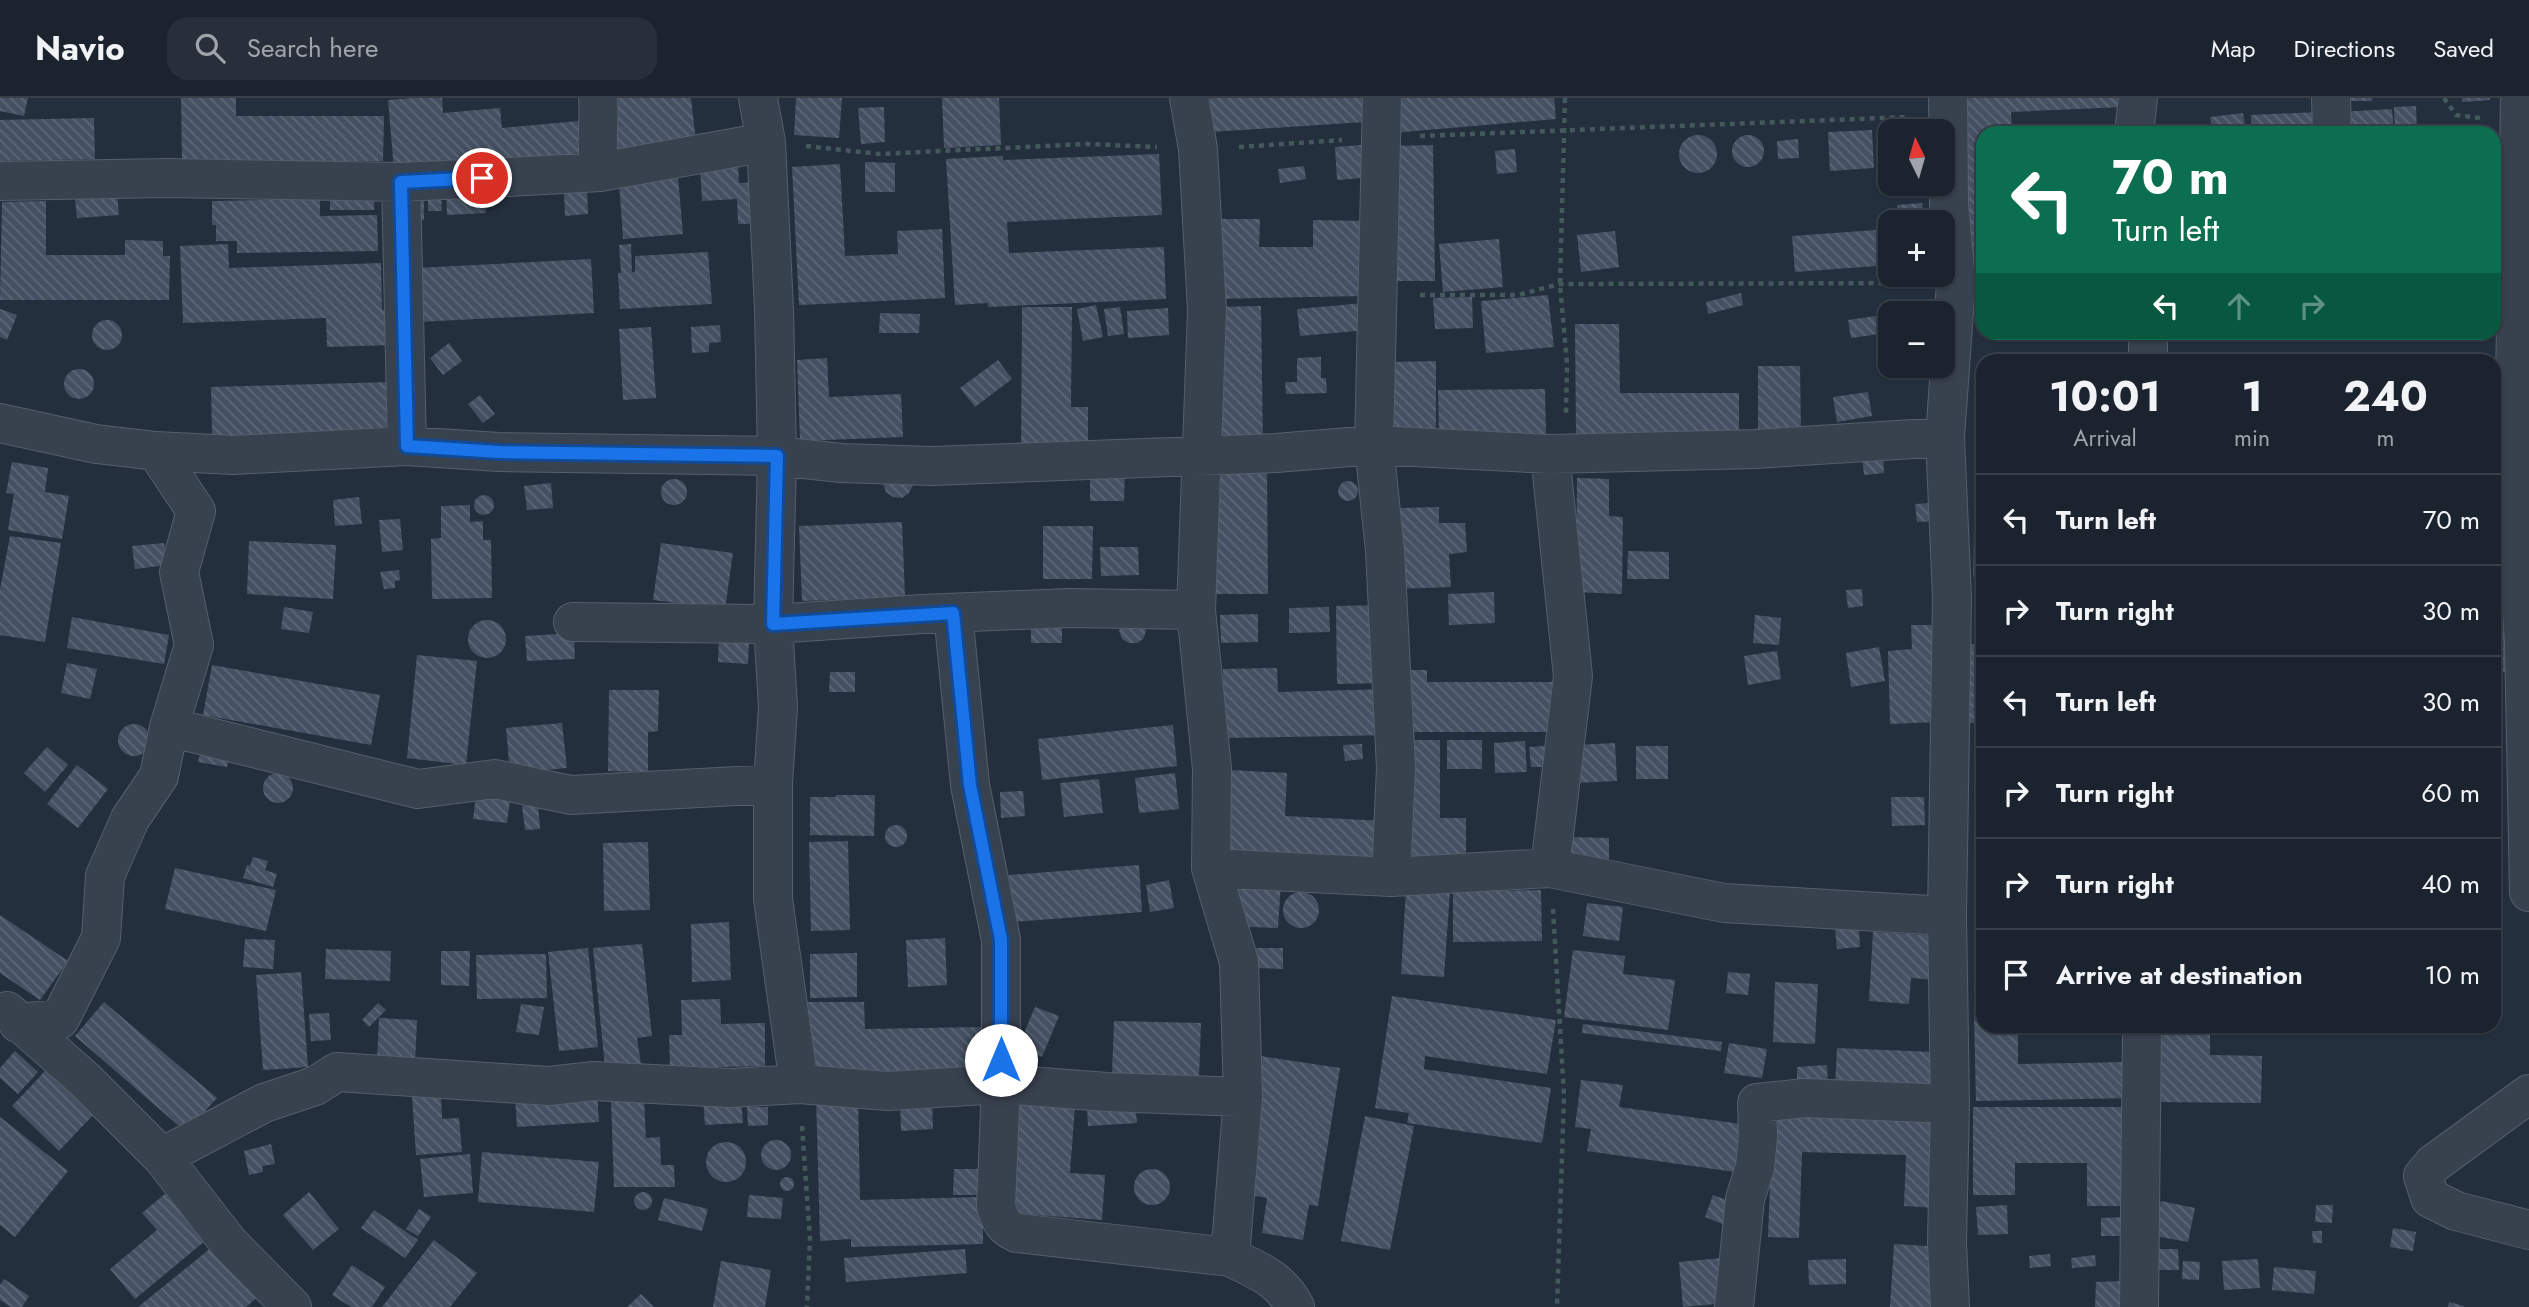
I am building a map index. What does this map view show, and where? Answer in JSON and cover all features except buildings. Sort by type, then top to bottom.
[{"type":"street","points":[[597,98],[600,123],[597,155],[600,172]]},
{"type":"street","points":[[758,98],[766,142],[774,309],[777,456],[773,624],[778,708],[773,900],[799,1084]]},
{"type":"street","points":[[1189,98],[1198,149],[1207,310],[1196,610],[1212,769],[1211,868],[1238,962],[1243,1097],[1230,1257]]},
{"type":"street","points":[[1382,98],[1374,446],[1385,551],[1395,755],[1391,877]]},
{"type":"street","points":[[2135,126],[2138,98]]},
{"type":"street","points":[[2332,98],[2332,126]]},
{"type":"street","points":[[2520,98],[2513,261],[2514,436],[2524,641],[2529,892]]},
{"type":"street","points":[[1948,107],[1949,203],[1969,283],[1945,437],[1952,598],[1947,916],[1950,1104],[1947,1242],[1950,1307]]},
{"type":"street","points":[[0,181],[166,178],[401,182],[600,172],[766,142]]},
{"type":"street","points":[[401,182],[407,446]]},
{"type":"street","points":[[0,424],[96,444],[156,451],[233,455],[407,446],[499,452],[777,456],[841,463],[932,466],[1203,456],[1374,446],[1550,454],[1755,449],[1945,437]]},
{"type":"street","points":[[9,1014],[60,1018],[101,938],[105,876],[130,819],[159,776],[169,727],[194,645],[179,572],[196,511],[156,451]]},
{"type":"street","points":[[1550,454],[1573,676],[1550,868]]},
{"type":"street","points":[[573,622],[773,624],[1069,608],[1196,610]]},
{"type":"street","points":[[953,613],[970,785],[1001,940],[1001,1084],[996,1207],[1005,1228],[1017,1233],[1230,1257],[1270,1276],[1288,1293],[1295,1307]]},
{"type":"street","points":[[169,727],[418,789],[495,779],[571,795],[774,785]]},
{"type":"street","points":[[1211,868],[1391,877],[1550,868],[1724,903],[1947,916]]},
{"type":"street","points":[[9,1014],[84,1079],[162,1157],[229,1243],[292,1307]]},
{"type":"street","points":[[2139,1307],[2142,1033]]},
{"type":"street","points":[[162,1157],[264,1103],[315,1086],[337,1072],[549,1086],[594,1081],[731,1087],[799,1084],[888,1091],[1001,1084],[1107,1092],[1243,1097]]},
{"type":"street","points":[[2529,1094],[2433,1164],[2423,1176],[2430,1198],[2456,1211],[2529,1230]]},
{"type":"street","points":[[1734,1307],[1745,1199],[1755,1167],[1758,1137],[1756,1103],[1805,1098],[1950,1104]]},
{"type":"path","points":[[1550,454],[1566,443],[1567,364],[1560,284],[1566,98]]},
{"type":"path","points":[[766,142],[879,154],[1087,144],[1198,149],[1383,137],[1565,131],[1948,107]]},
{"type":"path","points":[[1377,296],[1518,295],[1560,284],[1969,283]]},
{"type":"path","points":[[1550,868],[1564,1095],[1557,1307]]},
{"type":"path","points":[[799,1084],[810,1240],[807,1307]]},
{"type":"route","points":[[482,178],[401,182],[407,446],[499,452],[777,456],[773,624],[953,613],[970,785],[1001,940],[1001,1060]]}]
